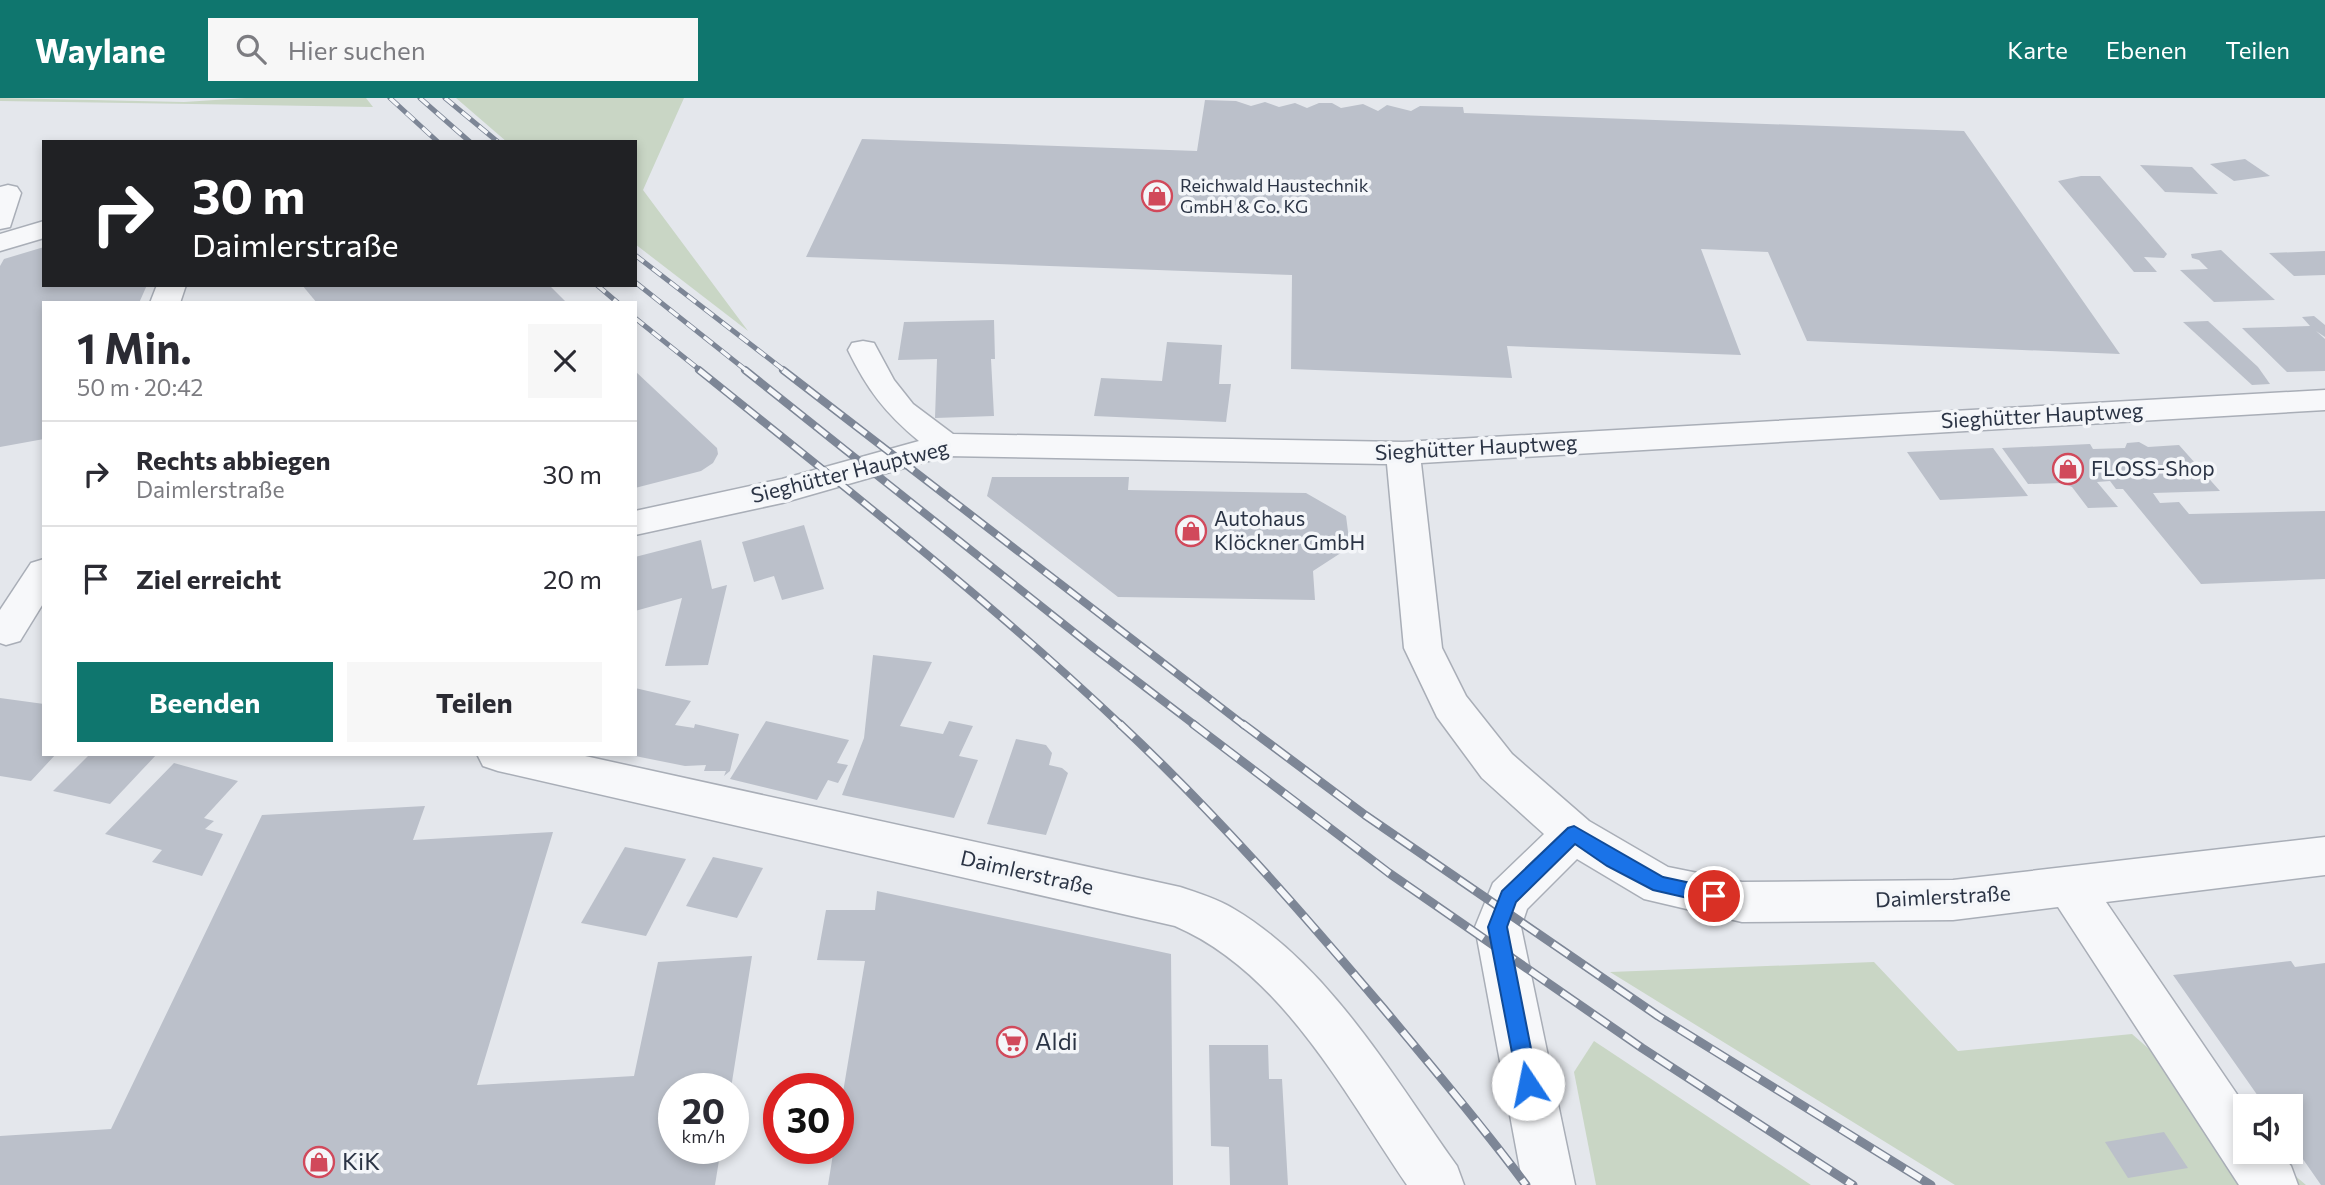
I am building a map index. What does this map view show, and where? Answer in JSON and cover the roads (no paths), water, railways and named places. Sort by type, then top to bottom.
[{"type":"street","points":[[8,193],[0,222],[36,231]]},
{"type":"street","points":[[0,243],[36,231]]},
{"type":"street","points":[[863,349],[880,383],[902,411],[945,445]]},
{"type":"street","name":"Sieghütter Hauptweg","points":[[637,523],[782,491],[945,445],[1403,453],[2325,400]]},
{"type":"street","name":"Daimlerstraße","points":[[1403,453],[1423,648],[1451,706],[1497,766],[1574,834],[1660,885],[1742,902],[1953,900],[2325,856]]},
{"type":"street","points":[[3,631],[42,575]]},
{"type":"street","points":[[3,631],[42,629]]},
{"type":"street","name":"Daimlerstraße","points":[[507,756],[1180,907],[1216,922],[1251,946],[1284,976],[1315,1010],[1438,1185]]},
{"type":"street","points":[[1549,1185],[1498,927],[1509,897],[1574,834]]},
{"type":"street","points":[[2070,887],[2233,1132]]},
{"type":"street","points":[[2256,1164],[2272,1185]]},
{"type":"railway","points":[[390,98],[436,140]]},
{"type":"railway","points":[[420,98],[468,140]]},
{"type":"railway","points":[[445,98],[496,140]]},
{"type":"railway","points":[[637,257],[785,371]]},
{"type":"railway","points":[[637,284],[747,371]]},
{"type":"railway","points":[[599,287],[616,301]]},
{"type":"railway","points":[[637,320],[701,371]]},
{"type":"railway","points":[[699,370],[967,588],[1122,726]]},
{"type":"railway","points":[[745,370],[1095,649],[1196,726]]},
{"type":"railway","points":[[783,370],[1245,726]]},
{"type":"railway","points":[[1120,724],[1190,792],[1288,898],[1437,1073],[1526,1185]]},
{"type":"railway","points":[[1193,724],[1389,873],[1642,1048],[1853,1185]]},
{"type":"railway","points":[[1243,724],[1365,815],[1658,1016],[1931,1185]]},
{"type":"place","name":"Reichwald Haustechnik GmbH & Co. KG","points":[[1157,196]]},
{"type":"place","name":"FLOSS-Shop","points":[[2068,469]]},
{"type":"place","name":"Autohaus Klöckner GmbH","points":[[1191,531]]},
{"type":"place","name":"Aldi","points":[[1012,1042]]},
{"type":"place","name":"KiK","points":[[319,1162]]}]
